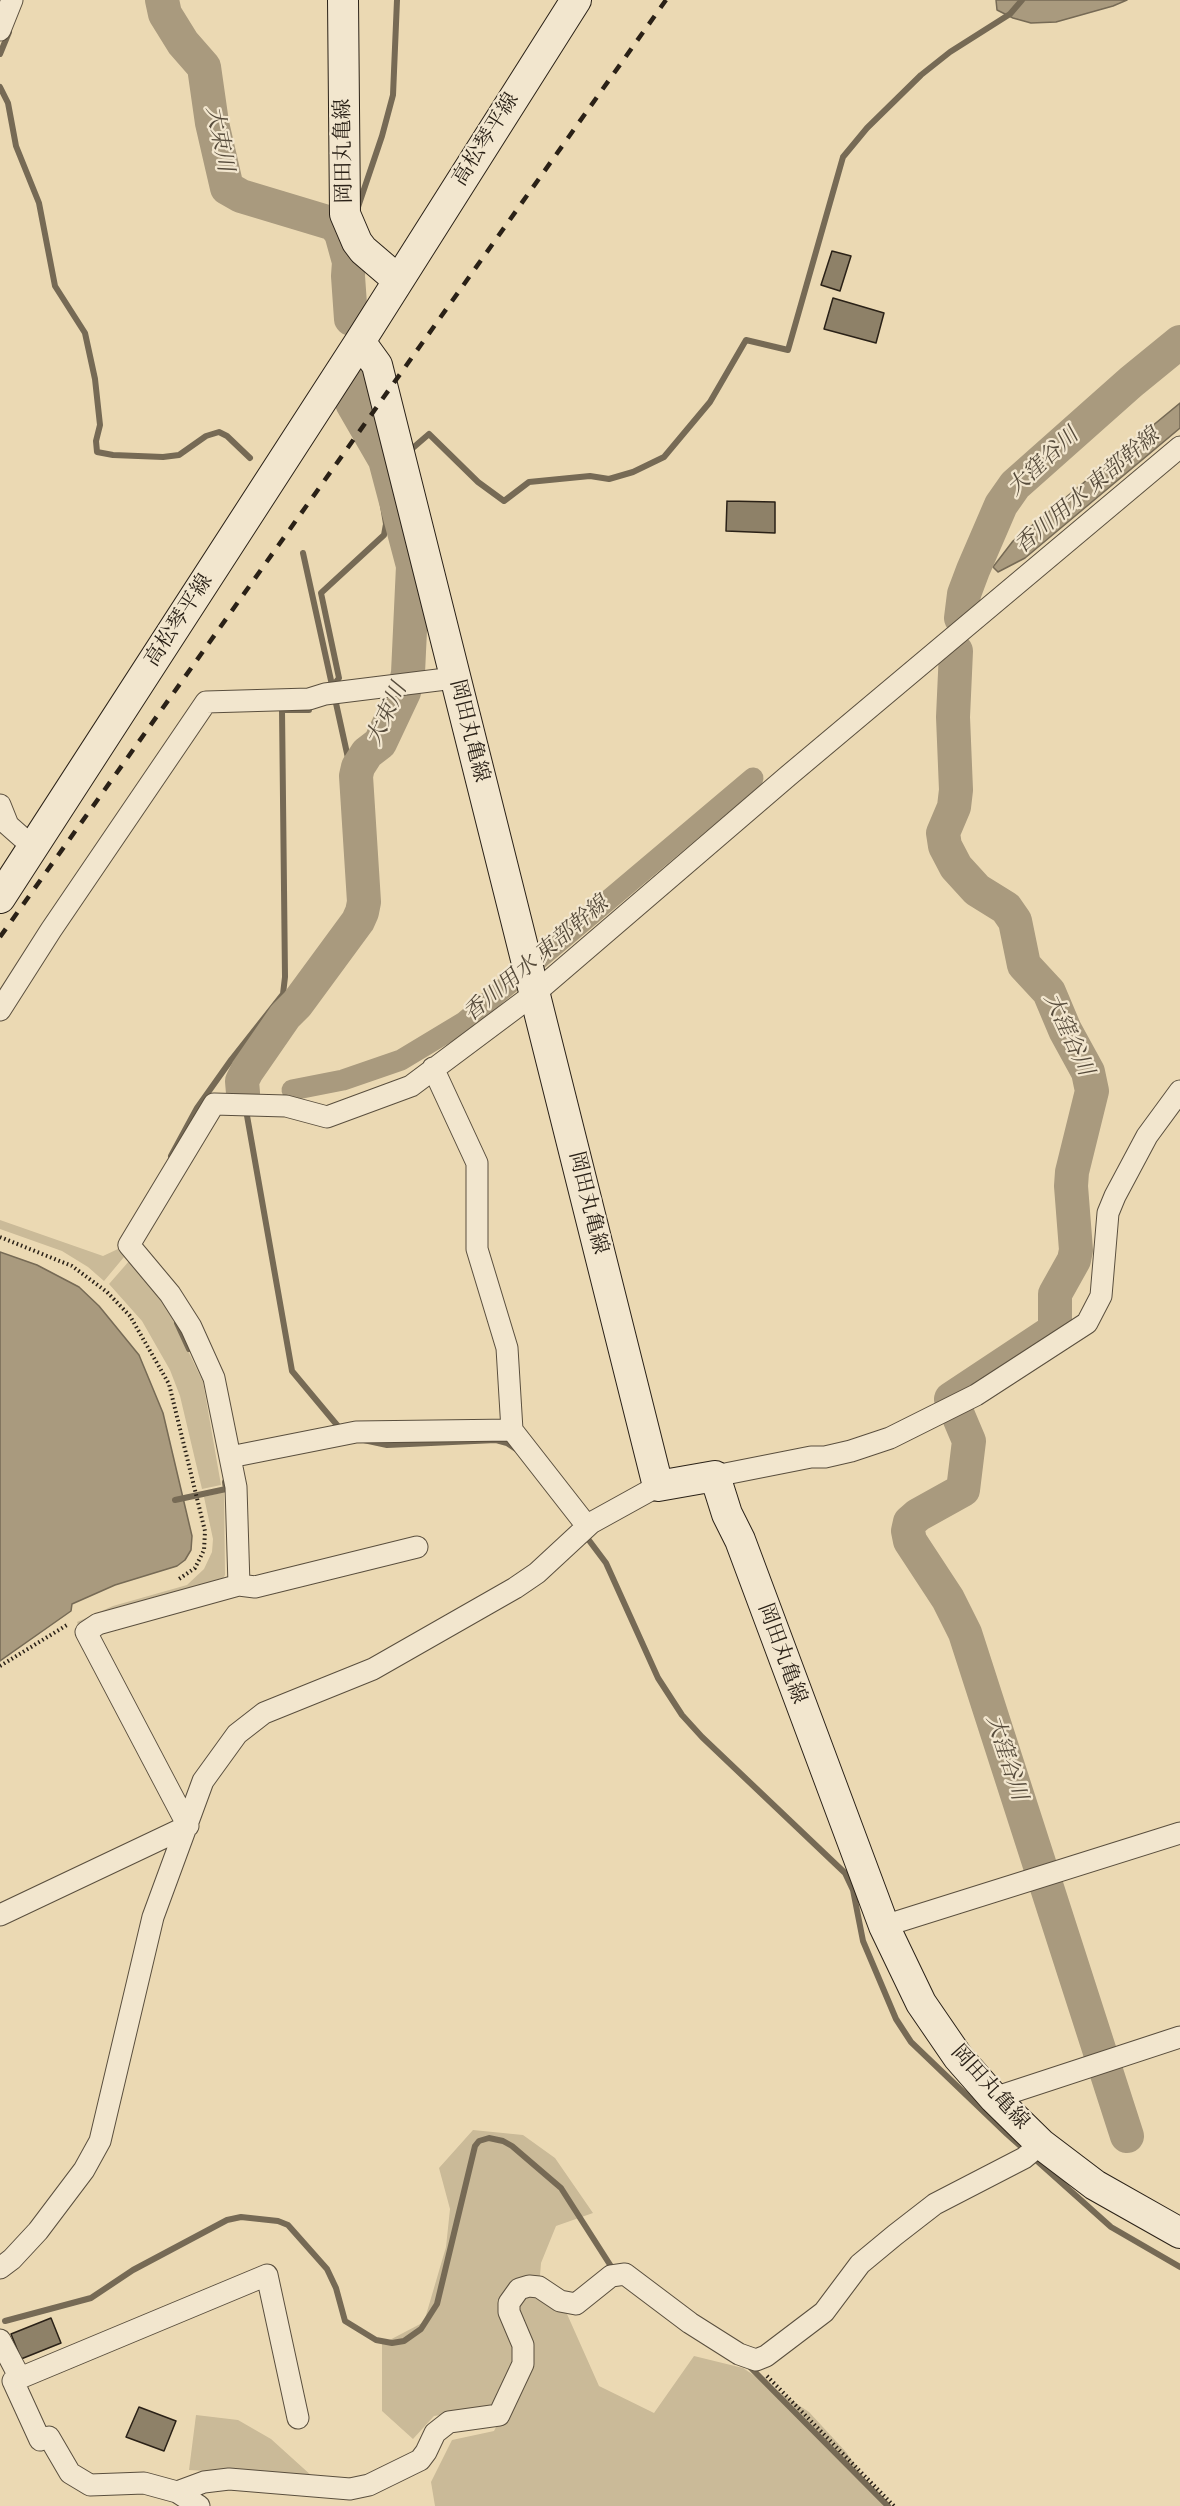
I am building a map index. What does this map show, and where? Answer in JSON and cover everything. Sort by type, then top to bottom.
[{"type":"main road","name":"岡田丸亀線","points":[[343,0],[348,221],[363,250],[398,280]]},
{"type":"main road","name":"高松琴平線","points":[[398,280],[576,0]]},
{"type":"main road","points":[[358,343],[398,280]]},
{"type":"main road","name":"岡田丸亀線","points":[[358,343],[364,347],[377,365],[658,1486]]},
{"type":"main road","name":"高松琴平線","points":[[0,898],[358,343]]},
{"type":"main road","name":"岡田丸亀線","points":[[716,1476],[727,1514],[740,1540],[884,1926],[921,2003],[958,2057],[994,2098],[1033,2151],[1180,2233]]},
{"type":"main road","points":[[658,1486],[716,1476]]},
{"type":"street","points":[[0,30],[12,0]]},
{"type":"street","points":[[239,1585],[236,1499],[230,1457],[213,1378],[191,1328],[170,1294],[129,1245],[214,1104],[286,1106],[327,1117],[411,1086],[788,776],[1180,447]]},
{"type":"street","points":[[0,1010],[51,930],[206,702],[309,699],[333,693],[454,678]]},
{"type":"street","points":[[0,805],[8,825],[34,848]]},
{"type":"street","points":[[434,1068],[477,1163],[477,1249],[507,1348],[512,1430],[583,1531]]},
{"type":"street","points":[[716,1476],[811,1457],[825,1457],[890,1438],[976,1395],[1087,1323],[1101,1296],[1108,1213],[1147,1136],[1180,1091]]},
{"type":"street","points":[[230,1457],[348,1434],[512,1430]]},
{"type":"street","points":[[0,2268],[12,2259],[38,2231],[84,2170],[100,2141],[153,1917],[203,1781],[225,1749],[249,1723],[264,1713],[373,1669],[515,1588],[537,1573],[583,1531],[658,1486]]},
{"type":"street","points":[[188,1826],[86,1632],[98,1624],[239,1585],[255,1587],[417,1547]]},
{"type":"street","points":[[0,1915],[188,1826]]},
{"type":"street","points":[[884,1926],[1180,1833]]},
{"type":"street","points":[[994,2098],[1180,2037]]},
{"type":"street","points":[[177,2492],[204,2482],[229,2479],[350,2489],[369,2485],[420,2460],[435,2433],[449,2422],[499,2415],[523,2364],[523,2345],[509,2312],[509,2303],[519,2289],[529,2286],[539,2287],[560,2301],[576,2304],[616,2275],[625,2274],[690,2323],[739,2354],[756,2360],[766,2356],[824,2312],[860,2264],[935,2204],[1033,2151]]},
{"type":"street","points":[[199,2506],[177,2492],[144,2483],[90,2485],[70,2473],[49,2437],[40,2440],[13,2381],[267,2275],[298,2418]]},
{"type":"street","points":[[0,2340],[20,2378]]},
{"type":"path","points":[[0,1237],[72,1266],[107,1292],[130,1316],[169,1384],[205,1531],[204,1550],[195,1568],[181,1579],[170,1583]]},
{"type":"path","points":[[0,1666],[69,1624]]},
{"type":"path","points":[[756,2360],[762,2371],[809,2421],[894,2506]]},
{"type":"shaded area","points":[[0,1220],[103,1256],[118,1249],[124,1257],[104,1281],[88,1267],[62,1251],[0,1229]]},
{"type":"shaded area","points":[[130,1260],[168,1309],[203,1382],[221,1485],[202,1489],[180,1396],[170,1370],[142,1321],[109,1284]]},
{"type":"shaded area","points":[[224,1492],[225,1575],[220,1584],[78,1625],[77,1622],[113,1606],[187,1585],[204,1569],[212,1552],[213,1539],[204,1497]]},
{"type":"shaded area","points":[[473,2130],[523,2135],[555,2158],[593,2213],[556,2226],[541,2263],[540,2276],[515,2281],[515,2362],[495,2407],[434,2416],[413,2439],[382,2411],[382,2344],[424,2322],[446,2247],[450,2209],[439,2168]]},
{"type":"shaded area","points":[[529,2295],[567,2314],[599,2386],[654,2413],[694,2356],[743,2368],[809,2412],[846,2452],[884,2506],[435,2506],[431,2482],[452,2440],[494,2431],[527,2365],[518,2313],[519,2300]]},
{"type":"shaded area","points":[[196,2415],[238,2420],[271,2439],[313,2477],[189,2470]]},
{"type":"water","points":[[996,0],[1127,0],[1056,22],[1031,23],[997,10]]},
{"type":"water","points":[[1180,403],[1180,428],[1025,558],[998,572],[993,567],[1013,541]]},
{"type":"water","points":[[0,1252],[37,1265],[79,1287],[99,1306],[139,1355],[163,1413],[192,1536],[191,1550],[185,1560],[177,1566],[115,1585],[72,1604],[71,1611],[0,1661]]},
{"type":"building","points":[[832,251],[851,256],[840,291],[821,285]]},
{"type":"building","points":[[833,298],[884,313],[876,343],[824,329]]},
{"type":"building","points":[[727,501],[775,502],[775,533],[726,531]]},
{"type":"building","points":[[51,2318],[61,2343],[21,2359],[11,2334]]},
{"type":"building","points":[[139,2407],[176,2421],[164,2451],[126,2437]]},
{"type":"waterway","name":"大束川","points":[[162,0],[165,14],[183,43],[204,67],[212,123],[227,188],[241,196],[334,224],[341,233],[349,262],[351,319]]},
{"type":"waterway","points":[[358,207],[393,95],[397,0]]},
{"type":"waterway","points":[[407,453],[429,434],[478,482],[504,501],[529,482],[590,476],[609,479],[633,472],[664,457],[710,402],[746,340],[788,350],[843,157],[867,128],[921,75],[950,52],[1010,14],[1022,0]]},
{"type":"waterway","points":[[0,54],[9,32]]},
{"type":"waterway","points":[[0,87],[8,103],[16,146],[39,203],[55,286],[85,333],[95,379],[100,425],[96,441],[97,452],[163,457],[179,455],[206,436],[219,432],[227,436],[250,458]]},
{"type":"waterway","name":"大窪谷川","points":[[961,618],[964,594],[973,570],[1001,505],[1015,485],[1131,382],[1180,342]]},
{"type":"waterway","name":"大束川","points":[[243,1093],[242,1081],[247,1071],[285,1016],[297,1004],[358,921],[362,912],[364,902],[356,776],[358,767],[367,753],[380,743],[404,692],[408,673],[413,566],[385,460],[352,403],[355,379]]},
{"type":"waterway","points":[[332,687],[339,678],[321,593],[384,535],[386,524],[379,482],[394,466]]},
{"type":"waterway","points":[[285,1016],[295,997],[350,922],[357,906],[358,890],[350,767],[303,553]]},
{"type":"waterway","name":"大窪谷川","points":[[951,1399],[1052,1332],[1055,1325],[1055,1294],[1074,1260],[1076,1250],[1072,1172],[1092,1091],[1088,1072],[1065,1030],[1049,992],[1024,965],[1015,921],[1006,908],[977,890],[956,867],[945,846],[943,833],[954,807],[956,790],[953,717],[956,651]]},
{"type":"waterway","points":[[171,1156],[197,1108],[283,994],[285,977],[282,710],[309,710]]},
{"type":"waterway","name":"香川用水 東部幹線","points":[[292,1090],[343,1080],[401,1060],[464,1022],[753,778]]},
{"type":"waterway","points":[[231,1060],[247,1071]]},
{"type":"waterway","points":[[243,1093],[292,1371],[342,1431]]},
{"type":"waterway","points":[[177,1323],[189,1349]]},
{"type":"waterway","name":"大窪谷川","points":[[958,1415],[969,1441],[963,1490],[918,1515],[910,1522],[908,1531],[910,1541],[948,1599],[965,1633],[1127,2136]]},
{"type":"waterway","points":[[359,1439],[387,1445],[496,1440],[516,1449]]},
{"type":"waterway","points":[[175,1500],[226,1489],[225,1482]]},
{"type":"waterway","points":[[585,1535],[606,1563],[658,1678],[682,1715],[702,1737],[845,1873],[853,1890],[863,1941],[896,2019],[911,2042],[1007,2134],[1111,2227],[1180,2267]]},
{"type":"waterway","points":[[5,2321],[91,2298],[133,2270],[227,2220],[241,2217],[278,2221],[288,2225],[327,2269],[336,2288],[345,2321],[376,2340],[392,2343],[404,2341],[421,2329],[437,2304],[475,2146],[479,2141],[489,2138],[512,2146],[561,2188],[614,2271]]},
{"type":"waterway","points":[[749,2366],[888,2506]]},
{"type":"railway","points":[[0,937],[666,0]]}]
